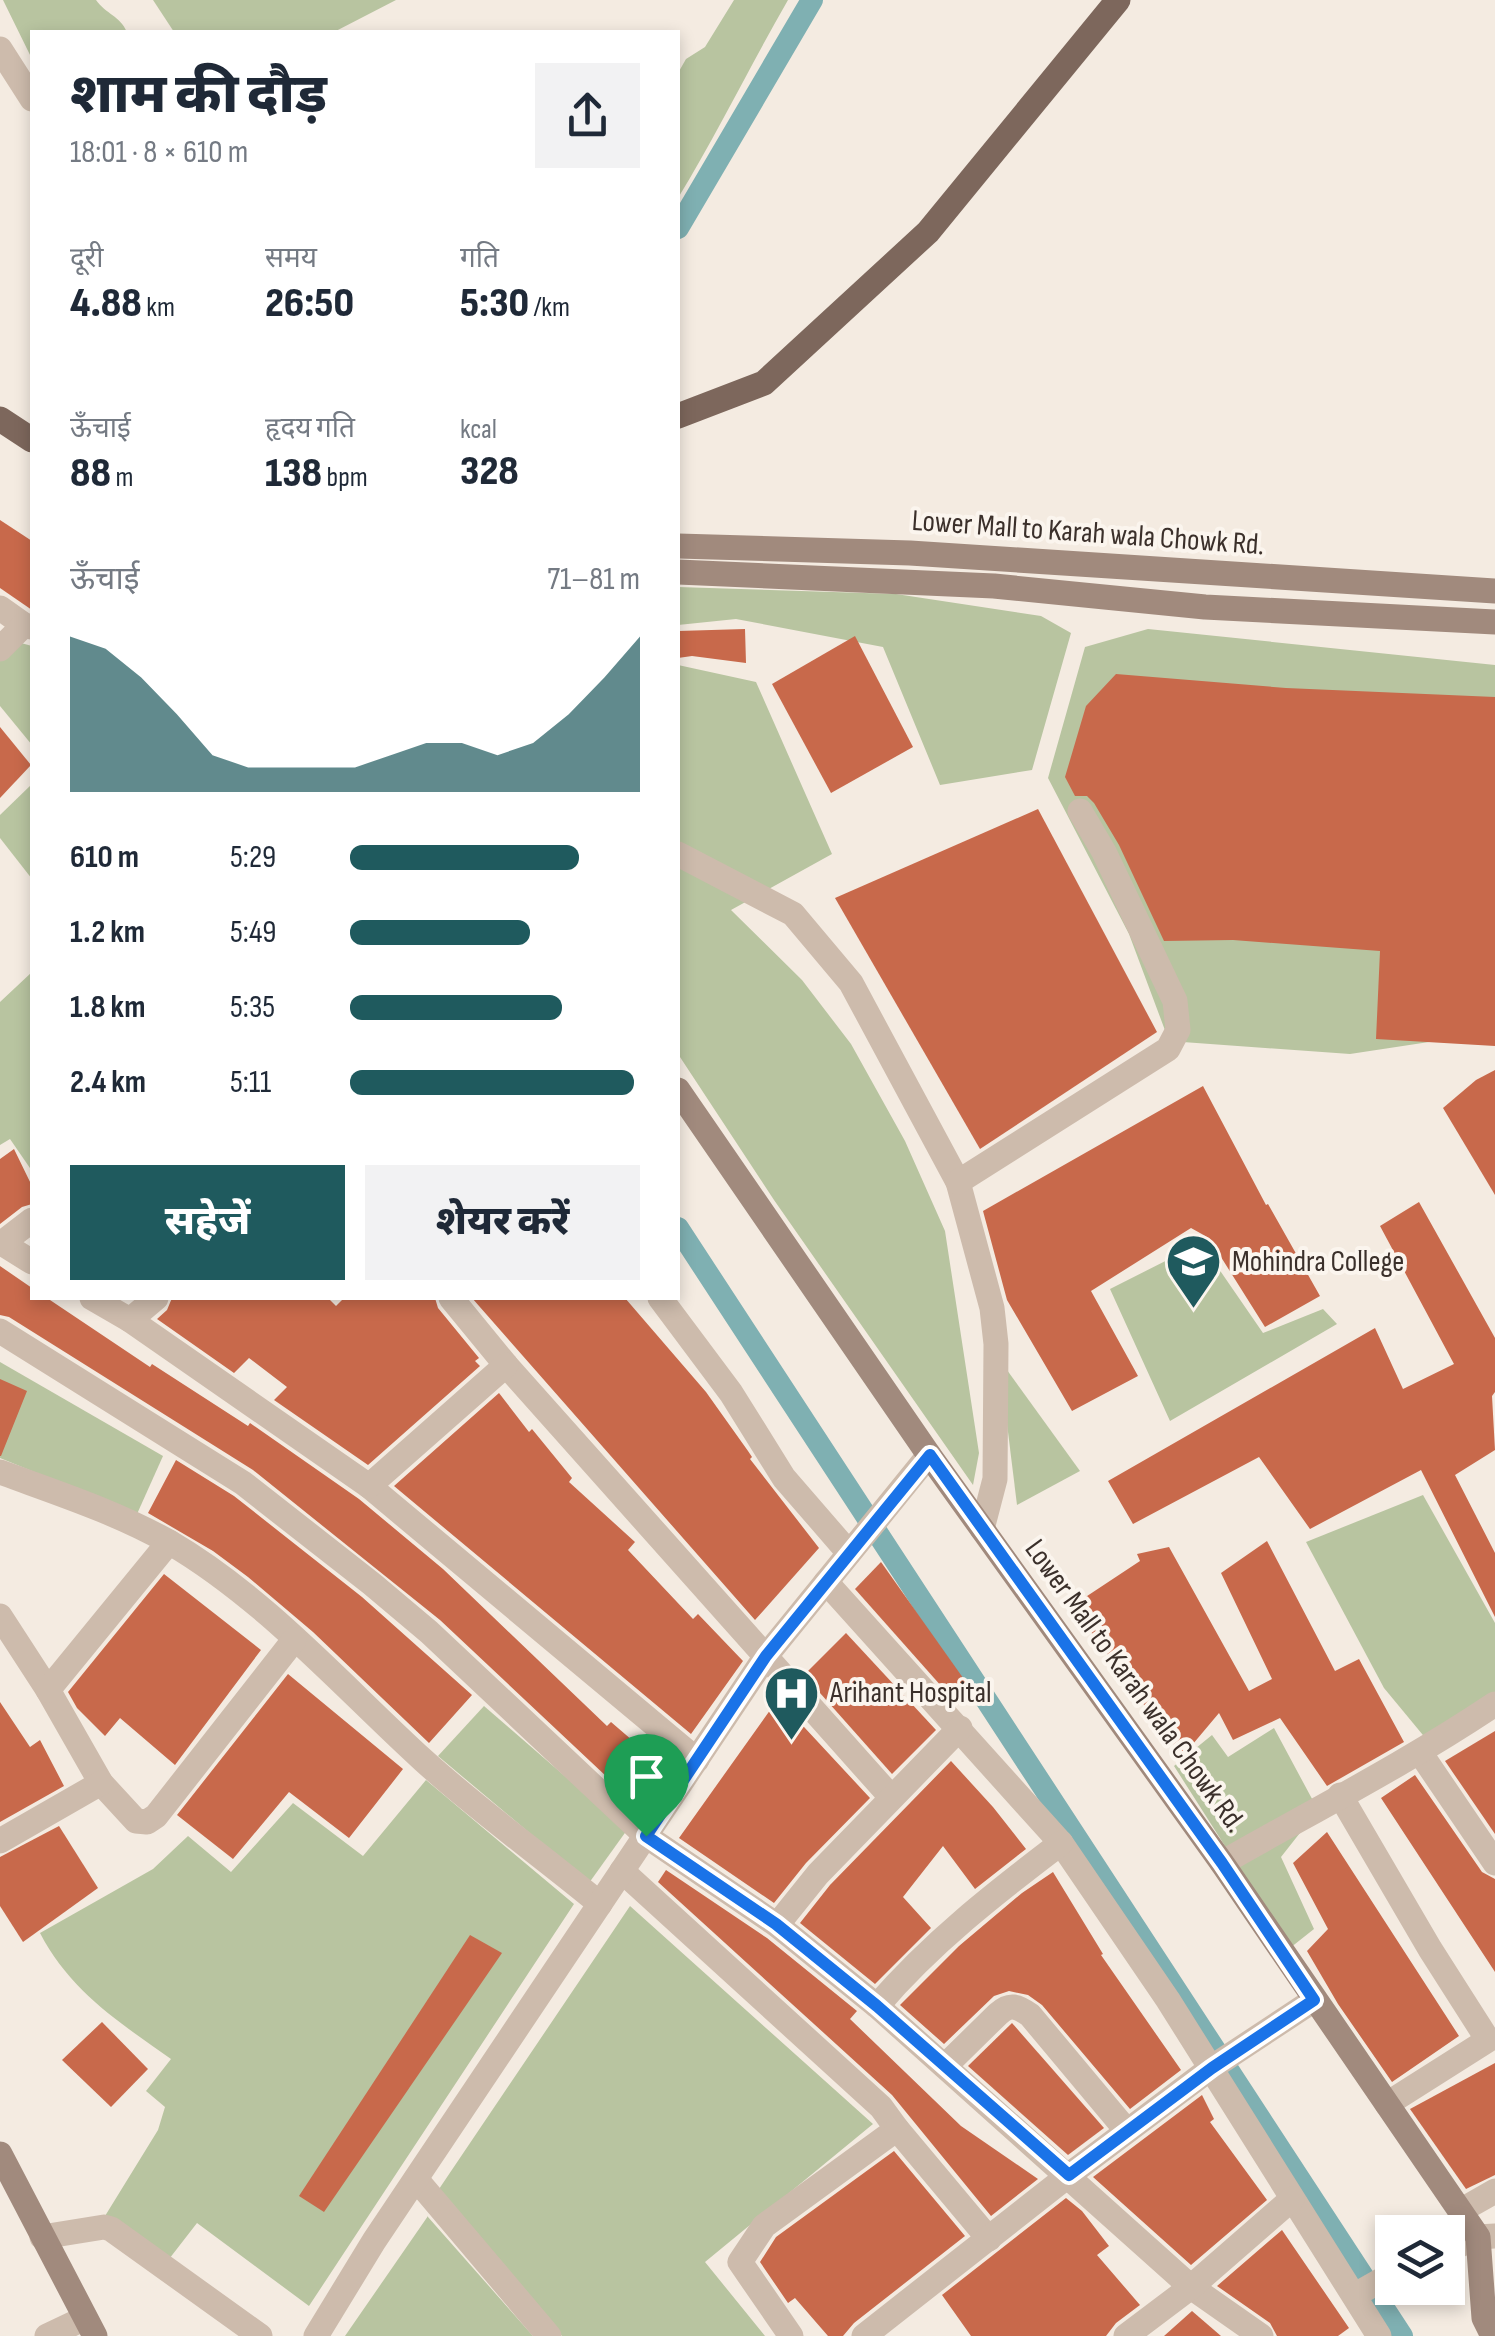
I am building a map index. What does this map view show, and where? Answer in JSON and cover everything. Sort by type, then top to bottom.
[{"type":"main road","points":[[680,415],[764,383],[928,232],[1118,0]]},
{"type":"main road","points":[[0,419],[30,439]]},
{"type":"street","points":[[0,49],[30,96]]},
{"type":"street","name":"Lower Mall to Karah wala Chowk Rd.","points":[[680,546],[910,554],[1495,591]]},
{"type":"street","points":[[680,572],[994,586],[1205,607],[1495,622]]},
{"type":"street","points":[[0,608],[28,626],[0,649]]},
{"type":"street","points":[[958,1182],[1168,1049],[1178,1030],[1175,1001],[1080,810]]},
{"type":"street","points":[[680,855],[794,914],[851,983],[958,1182],[992,1308],[996,1344],[995,1479],[982,1529]]},
{"type":"street","name":"Lower Mall to Karah wala Chowk Rd.","points":[[680,1093],[982,1529],[1222,1863],[1460,2211],[1486,2237]]},
{"type":"street","points":[[30,1221],[1,1242],[30,1261]]},
{"type":"street","points":[[95,1300],[369,1486],[697,1760]]},
{"type":"street","points":[[130,1320],[154,1300]]},
{"type":"street","points":[[452,1300],[891,1797]]},
{"type":"street","points":[[661,1300],[731,1393],[784,1478],[856,1544]]},
{"type":"street","points":[[0,1331],[243,1483],[372,1584],[430,1632],[646,1836],[776,1924],[877,2006],[1191,2286],[1261,2336]]},
{"type":"street","points":[[369,1486],[506,1365]]},
{"type":"street","points":[[316,2336],[416,2179],[766,1656],[930,1455]]},
{"type":"street","points":[[0,1472],[98,1508],[169,1542],[250,1601],[427,1763],[600,1904]]},
{"type":"street","points":[[48,1690],[169,1542]]},
{"type":"street","points":[[826,1582],[1061,1843],[1228,2057],[1292,2200],[1362,2291],[1379,2336]]},
{"type":"street","points":[[0,1616],[101,1783],[136,1820],[147,1822],[156,1816],[294,1640]]},
{"type":"street","points":[[1222,1863],[1421,1754],[1495,1704]]},
{"type":"street","points":[[776,1924],[818,1874],[960,1728]]},
{"type":"street","points":[[1421,1754],[1495,1863]]},
{"type":"street","points":[[0,1842],[101,1783]]},
{"type":"street","points":[[1340,1795],[1430,1949],[1492,2045],[1387,2104]]},
{"type":"street","points":[[877,2006],[915,1962],[991,1896],[1061,1843]]},
{"type":"street","points":[[622,1871],[881,2107],[989,2239]]},
{"type":"street","points":[[864,2336],[1127,2131],[1314,2000]]},
{"type":"street","points":[[945,2066],[1006,2006],[1014,2006],[1030,2015],[1127,2131]]},
{"type":"street","points":[[791,2336],[740,2262],[747,2247],[764,2226],[897,2128]]},
{"type":"street","points":[[0,2154],[90,2327],[47,2336]]},
{"type":"street","points":[[416,2179],[549,2336]]},
{"type":"street","points":[[1460,2211],[1495,2191]]},
{"type":"street","points":[[1134,2334],[1292,2200]]},
{"type":"street","points":[[42,2237],[111,2229],[260,2336]]},
{"type":"street","points":[[1486,2237],[1484,2318],[1493,2336]]},
{"type":"street","points":[[1362,2291],[1375,2284]]},
{"type":"green space","points":[[3,0],[96,0],[126,30],[30,30],[30,55]]},
{"type":"green space","points":[[153,0],[396,0],[338,30],[173,30]]},
{"type":"green space","points":[[734,0],[788,0],[680,194],[680,70],[686,59],[705,47]]},
{"type":"green space","points":[[680,587],[896,594],[1041,616],[1071,633],[1032,770],[940,785],[883,647],[736,619],[680,625]]},
{"type":"green space","points":[[1148,629],[1495,665],[1495,1032],[1350,1054],[1169,1041],[1129,934],[1048,778],[1085,647]]},
{"type":"green space","points":[[21,643],[30,645],[30,743],[0,706],[0,661]]},
{"type":"green space","points":[[680,665],[756,682],[832,854],[731,910],[802,980],[851,1044],[905,1141],[945,1231],[979,1453],[973,1485],[774,1200],[680,1057]]},
{"type":"green space","points":[[30,786],[30,876],[0,838],[0,815]]},
{"type":"green space","points":[[30,974],[30,1168],[10,1139],[0,1145],[0,1002]]},
{"type":"green space","points":[[1201,1243],[1263,1333],[1323,1309],[1337,1324],[1170,1421],[1110,1289]]},
{"type":"green space","points":[[999,1359],[1080,1471],[1017,1505]]},
{"type":"green space","points":[[0,1362],[163,1456],[137,1514],[0,1458]]},
{"type":"green space","points":[[1423,1495],[1495,1623],[1495,1704],[1432,1746],[1384,1688],[1306,1542]]},
{"type":"green space","points":[[484,1706],[627,1830],[589,1883],[438,1756]]},
{"type":"green space","points":[[1274,1728],[1318,1810],[1281,1857],[1314,1929],[1290,1948],[1174,1766],[1212,1735],[1228,1757]]},
{"type":"green space","points":[[426,1780],[574,1904],[309,2306],[197,2223],[159,2272],[97,2229],[158,2130],[165,2107],[146,2091],[171,2059],[81,1989],[40,1933],[153,1869],[188,1836],[231,1872],[293,1803],[363,1856]]},
{"type":"green space","points":[[630,1906],[873,2124],[705,2262],[765,2336],[562,2336],[439,2189]]},
{"type":"green space","points":[[428,2217],[533,2336],[345,2336]]},
{"type":"building","points":[[0,520],[30,540],[30,609],[0,588]]},
{"type":"building","points":[[745,629],[746,663],[680,658],[680,631]]},
{"type":"building","points":[[855,636],[913,747],[831,793],[772,684]]},
{"type":"building","points":[[1116,674],[1286,688],[1495,697],[1495,1046],[1376,1039],[1380,951],[1233,940],[1164,941],[1119,845],[1094,803],[1087,796],[1075,796],[1065,777],[1086,706]]},
{"type":"building","points":[[0,727],[30,766],[0,798]]},
{"type":"building","points":[[1038,809],[1157,1032],[980,1149],[835,898]]},
{"type":"building","points":[[1495,1070],[1495,1195],[1443,1108],[1476,1080]]},
{"type":"building","points":[[1203,1086],[1320,1296],[1265,1327],[1209,1238],[1191,1228],[1091,1291],[1138,1376],[1072,1411],[1007,1300],[983,1211]]},
{"type":"building","points":[[14,1149],[30,1182],[30,1205],[0,1224],[0,1159]]},
{"type":"building","points":[[1419,1202],[1495,1338],[1495,1450],[1455,1475],[1495,1553],[1495,1617],[1421,1470],[1310,1529],[1259,1457],[1133,1524],[1108,1481],[1375,1328],[1403,1389],[1454,1364],[1380,1226]]},
{"type":"building","points":[[0,1266],[30,1287],[30,1300],[50,1300],[150,1367],[152,1364],[248,1426],[250,1423],[359,1499],[443,1569],[607,1726],[611,1722],[668,1771],[641,1809],[440,1620],[253,1470],[0,1315]]},
{"type":"building","points":[[171,1300],[330,1300],[336,1306],[342,1300],[436,1300],[479,1358],[475,1361],[480,1366],[368,1465],[274,1400],[287,1387],[249,1358],[234,1373],[157,1319]]},
{"type":"building","points":[[474,1300],[627,1300],[706,1392],[750,1459],[819,1548],[755,1620]]},
{"type":"building","points":[[0,1379],[27,1391],[1,1456],[0,1456]]},
{"type":"building","points":[[499,1393],[572,1478],[569,1482],[635,1542],[628,1550],[693,1619],[698,1614],[743,1661],[691,1734],[394,1486]]},
{"type":"building","points":[[176,1460],[234,1496],[362,1597],[472,1695],[429,1743],[313,1632],[248,1577],[213,1551],[148,1513]]},
{"type":"building","points":[[1267,1541],[1335,1671],[1359,1659],[1404,1742],[1327,1786],[1280,1718],[1233,1740],[1219,1713],[1182,1757],[1072,1606],[1140,1561],[1137,1554],[1169,1547],[1249,1691],[1272,1679],[1221,1573]]},
{"type":"building","points":[[881,1562],[973,1692],[958,1705],[855,1589]]},
{"type":"building","points":[[164,1574],[261,1650],[175,1765],[120,1718],[105,1736],[77,1708],[68,1692]]},
{"type":"building","points":[[846,1633],[936,1730],[892,1774],[804,1675]]},
{"type":"building","points":[[288,1674],[403,1769],[349,1838],[289,1792],[233,1859],[177,1815]]},
{"type":"building","points":[[778,1699],[870,1798],[806,1863],[774,1903],[679,1838]]},
{"type":"building","points":[[0,1702],[30,1747],[40,1740],[64,1786],[0,1822]]},
{"type":"building","points":[[1495,1731],[1495,1834],[1445,1761]]},
{"type":"building","points":[[951,1761],[1026,1849],[975,1889],[943,1846],[903,1897],[931,1928],[875,1984],[800,1923],[830,1885]]},
{"type":"building","points":[[1415,1775],[1482,1872],[1495,1879],[1495,1972],[1381,1798]]},
{"type":"building","points":[[59,1826],[98,1888],[23,1942],[0,1906],[0,1857]]},
{"type":"building","points":[[1327,1832],[1459,2036],[1392,2082],[1307,1951],[1328,1929],[1293,1863]]},
{"type":"building","points":[[666,1870],[767,1938],[857,2011],[850,2019],[961,2126],[1038,2179],[991,2216],[892,2095],[658,1882]]},
{"type":"building","points":[[1053,1872],[1101,1955],[1181,2070],[1130,2109],[1042,2005],[1028,1995],[1009,1991],[994,1996],[944,2044],[900,2005],[959,1946]]},
{"type":"building","points":[[470,1935],[502,1953],[324,2212],[299,2196]]},
{"type":"building","points":[[102,2022],[148,2069],[111,2107],[62,2060]]},
{"type":"building","points":[[1012,2023],[1104,2128],[1068,2155],[968,2066]]},
{"type":"building","points":[[1495,2063],[1495,2175],[1466,2189],[1410,2109]]},
{"type":"building","points":[[1202,2095],[1214,2119],[1210,2122],[1267,2200],[1191,2265],[1093,2177]]},
{"type":"building","points":[[894,2151],[965,2236],[854,2323],[843,2336],[828,2336],[795,2298],[788,2303],[760,2262],[776,2237]]},
{"type":"building","points":[[1066,2198],[1082,2211],[1109,2246],[1097,2255],[1140,2305],[1106,2336],[971,2336],[942,2295]]},
{"type":"building","points":[[1282,2230],[1349,2328],[1338,2336],[1277,2336],[1270,2323],[1217,2286]]},
{"type":"building","points":[[1192,2311],[1221,2336],[1164,2336]]},
{"type":"waterway","points":[[680,225],[812,0]]},
{"type":"waterway","points":[[680,1231],[1402,2336]]},
{"type":"place","name":"Mohindra College","points":[[1193,1311]]},
{"type":"place","name":"Arihant Hospital","points":[[791,1742]]},
{"type":"route","points":[[930,1455],[1222,1863],[1314,2000],[1212,2068],[1069,2175],[877,2006],[776,1924],[646,1836],[766,1656],[930,1455]]}]
